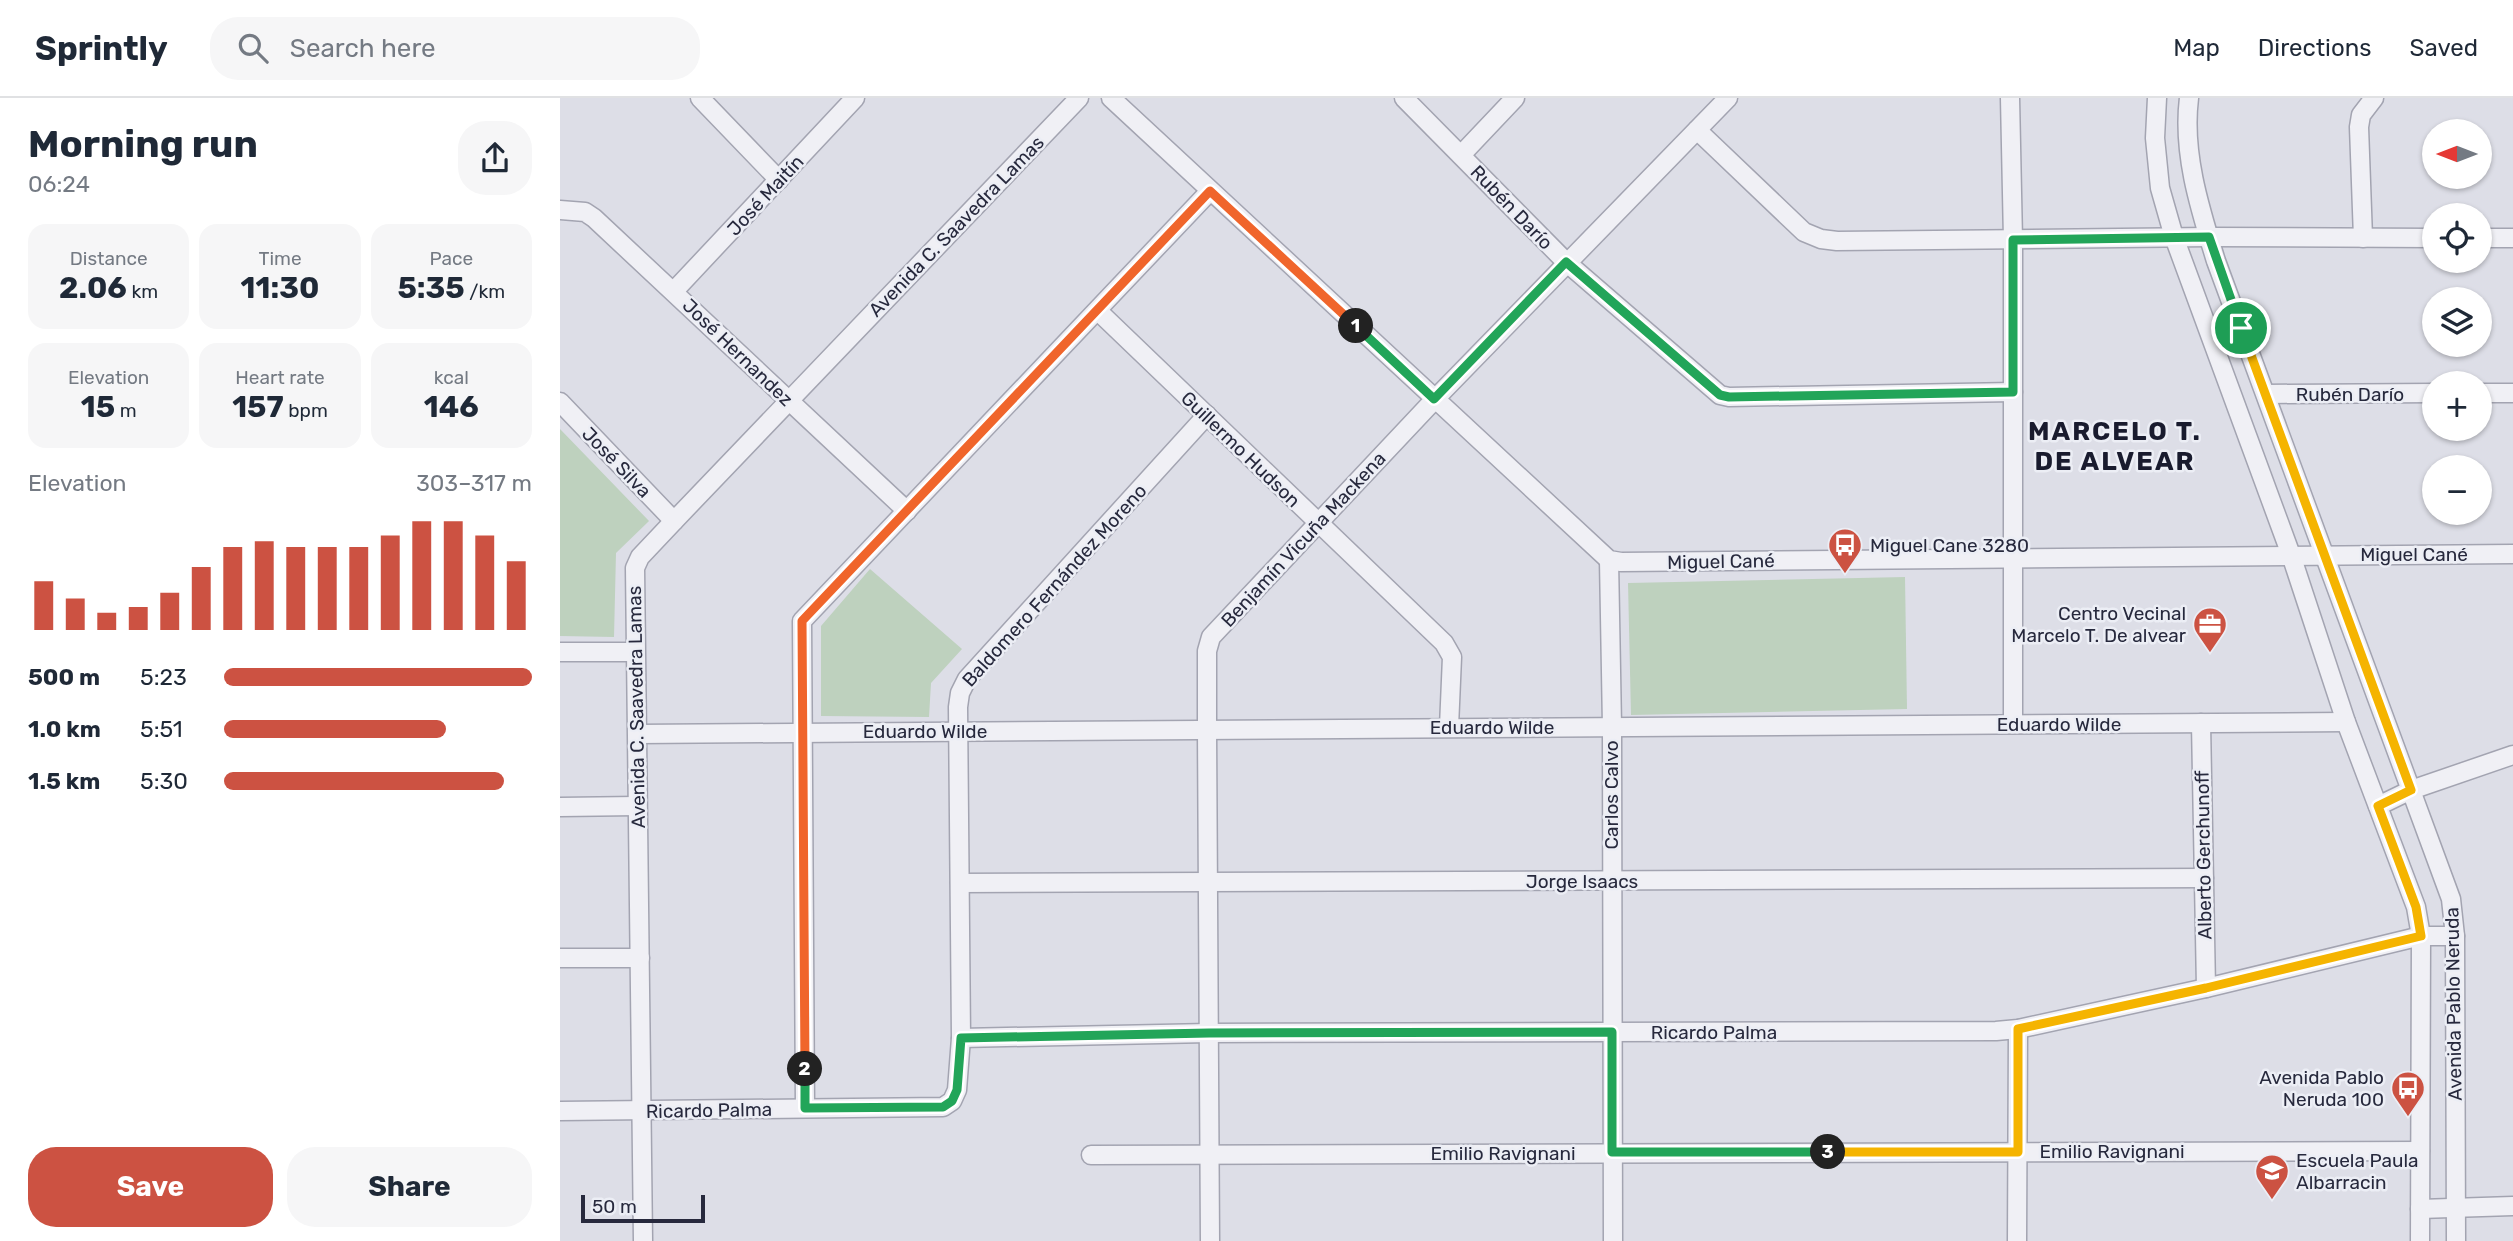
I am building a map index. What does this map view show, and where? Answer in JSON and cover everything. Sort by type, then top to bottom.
[{"type":"street","points":[[700,98],[779,180]]},
{"type":"street","name":"José Maitín","points":[[674,291],[855,98]]},
{"type":"street","name":"Avenida C. Saavedra Lamas","points":[[643,1241],[635,568],[640,557],[674,521],[1079,98]]},
{"type":"street","points":[[1111,98],[1609,560]]},
{"type":"street","name":"Rubén Darío","points":[[1404,98],[1566,262],[1720,395],[2013,392]]},
{"type":"street","points":[[1461,155],[1516,98]]},
{"type":"street","name":"Benjamín Vicuña Mackena","points":[[1210,1241],[1207,651],[1211,638],[1434,399],[1728,98]]},
{"type":"street","points":[[2010,98],[2013,240],[2013,724]]},
{"type":"street","name":"Avenida Pablo Neruda","points":[[2157,98],[2155,138],[2160,188],[2174,237],[2291,555],[2346,722],[2416,907],[2421,936],[2420,1241]]},
{"type":"street","name":"Avenida Pablo Neruda","points":[[2189,98],[2189,161],[2209,237],[2323,555],[2451,899],[2455,936],[2456,1241]]},
{"type":"street","points":[[2363,238],[2359,127],[2361,116],[2374,98]]},
{"type":"street","points":[[1697,130],[1804,232],[1821,239],[2422,238]]},
{"type":"street","points":[[805,1108],[802,621],[1210,191]]},
{"type":"street","name":"José Hernandez","points":[[560,210],[585,212],[594,218],[907,511]]},
{"type":"street","points":[[2492,238],[2513,238]]},
{"type":"street","name":"Guillermo Hudson","points":[[1098,311],[1449,650],[1449,727]]},
{"type":"street","name":"Rubén Darío","points":[[2266,394],[2422,393]]},
{"type":"street","points":[[2492,393],[2513,393]]},
{"type":"street","name":"José Silva","points":[[560,402],[674,521]]},
{"type":"street","name":"Baldomero Fernández Moreno","points":[[943,1107],[952,1101],[957,1090],[961,1038],[958,731],[960,693],[967,679],[1207,415]]},
{"type":"street","name":"Miguel Cané","points":[[1609,560],[2513,554]]},
{"type":"street","name":"Carlos Calvo","points":[[1609,560],[1613,1241]]},
{"type":"street","points":[[560,652],[635,652]]},
{"type":"street","name":"Eduardo Wilde","points":[[638,734],[2346,722]]},
{"type":"street","name":"Alberto Gerchunoff","points":[[2200,723],[2206,988]]},
{"type":"street","points":[[2378,806],[2411,790],[2513,755]]},
{"type":"street","points":[[560,807],[638,806]]},
{"type":"street","name":"Jorge Isaacs","points":[[960,883],[2204,878]]},
{"type":"street","name":"Ricardo Palma","points":[[961,1038],[1209,1033],[1996,1031],[2018,1029],[2206,988],[2421,936],[2455,936]]},
{"type":"street","points":[[560,958],[640,958]]},
{"type":"street","points":[[2017,1241],[2018,1029]]},
{"type":"street","name":"Ricardo Palma","points":[[560,1111],[943,1107]]},
{"type":"street","name":"Emilio Ravignani","points":[[1091,1155],[2420,1151]]},
{"type":"street","points":[[2420,1209],[2513,1206]]},
{"type":"green space","points":[[560,429],[649,521],[616,553],[614,637],[560,636]]},
{"type":"green space","points":[[870,569],[962,649],[931,683],[929,717],[821,716],[821,626]]},
{"type":"green space","points":[[1905,577],[1907,709],[1631,715],[1628,583]]},
{"type":"place","name":"Miguel Cane 3280","points":[[1845,575]]},
{"type":"place","name":"Centro Vecinal Marcelo T. De alvear","points":[[2210,654]]},
{"type":"place","name":"Avenida Pablo Neruda 100","points":[[2408,1118]]},
{"type":"place","name":"Escuela Paula Albarracin","points":[[2272,1201]]},
{"type":"district","name":"MARCELO T. DE ALVEAR","points":[[2115,446]]},
{"type":"route","points":[[1210,191],[1434,399],[1566,262],[1714,392],[1729,397],[2013,392],[2013,240],[2209,237],[2241,328],[2411,790],[2378,806],[2416,907],[2421,936],[2206,988],[2018,1029],[2018,1152],[1612,1152],[1612,1032],[1209,1033],[961,1038],[957,1090],[952,1101],[943,1107],[805,1108],[802,621],[1210,191]]}]
